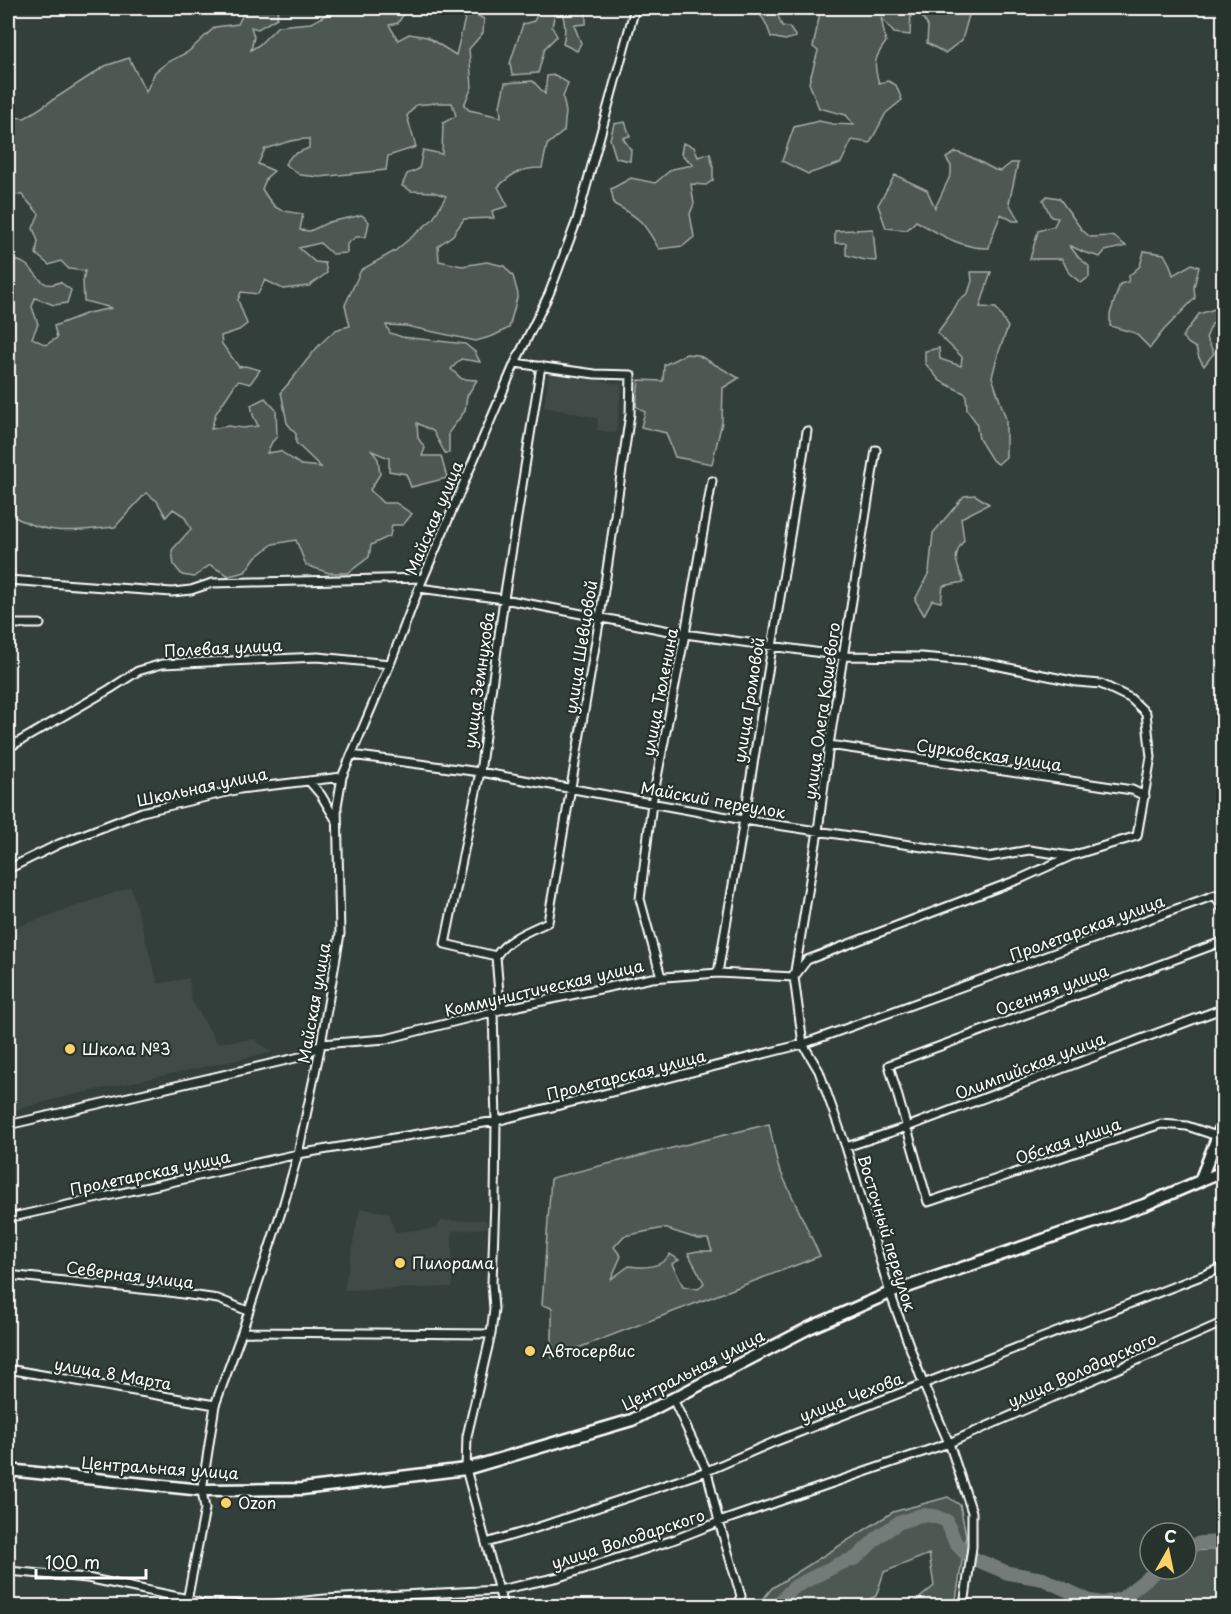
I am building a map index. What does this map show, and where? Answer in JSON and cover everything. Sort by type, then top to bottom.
[{"type":"main road","points":[[1200,1181],[1224,1120]]},
{"type":"main road","name":"Центральная улица","points":[[8,1470],[202,1490],[302,1489],[466,1469],[632,1420],[810,1328],[890,1293],[1144,1204],[1200,1181]]},
{"type":"street","name":"Майская улица","points":[[187,1603],[205,1509],[202,1490],[215,1405],[242,1332],[298,1154],[321,1044],[340,934],[337,806],[342,777],[492,416],[549,294],[577,220],[635,8]]},
{"type":"street","points":[[515,363],[542,366]]},
{"type":"street","name":"улица Шевцовой","points":[[496,956],[502,946],[548,922],[600,617],[630,414],[631,375],[595,374],[542,366]]},
{"type":"street","name":"улица Земнухова","points":[[496,956],[445,944],[480,772],[504,599],[542,366]]},
{"type":"street","name":"улица Громовой","points":[[718,973],[807,431]]},
{"type":"street","name":"улица Олега Кошевого","points":[[794,977],[876,450]]},
{"type":"street","name":"улица Тюленина","points":[[661,977],[640,899],[652,803],[712,481]]},
{"type":"street","points":[[8,580],[172,592],[191,590],[212,583],[423,578]]},
{"type":"street","points":[[419,588],[504,599],[685,634],[843,656],[921,657],[980,662],[1077,682],[1101,684],[1130,698],[1146,713],[1151,758],[1137,836],[1071,856],[1020,879],[807,960],[794,977]]},
{"type":"street","points":[[8,624],[40,624]]},
{"type":"street","name":"Полевая улица","points":[[8,748],[110,689],[138,670],[162,664],[318,657],[390,664]]},
{"type":"street","name":"Сурковская улица","points":[[829,745],[1132,790],[1145,796]]},
{"type":"street","name":"Майский переулок","points":[[351,755],[480,772],[744,820],[989,857],[1029,850],[1071,856]]},
{"type":"street","name":"Школьная улица","points":[[8,869],[60,844],[142,812],[240,789],[342,777]]},
{"type":"street","points":[[309,781],[321,795],[337,822]]},
{"type":"street","name":"Пролетарская улица","points":[[8,1218],[298,1154],[496,1121],[803,1044],[1215,895],[1224,911]]},
{"type":"street","name":"Осенняя улица","points":[[908,1126],[889,1065],[1224,940]]},
{"type":"street","points":[[496,956],[504,1010]]},
{"type":"street","name":"Коммунистическая улица","points":[[8,1125],[304,1056],[321,1044],[386,1039],[493,1012],[661,977],[718,973],[794,977]]},
{"type":"street","name":"Восточный переулок","points":[[794,977],[803,1044],[819,1071],[846,1146],[890,1293],[923,1383],[949,1443],[972,1512],[972,1547],[964,1606]]},
{"type":"street","name":"Олимпийская улица","points":[[846,1146],[908,1126],[1224,1009]]},
{"type":"street","points":[[493,1012],[496,1121],[492,1283],[494,1309],[491,1334],[467,1436],[466,1469],[503,1606]]},
{"type":"street","name":"Обская улица","points":[[908,1126],[928,1203],[1161,1124],[1187,1126],[1217,1136]]},
{"type":"street","name":"Центральная улица","points":[[1200,1181],[1224,1171]]},
{"type":"street","name":"улица Чехова","points":[[486,1543],[707,1472],[774,1442],[1224,1267]]},
{"type":"street","name":"Северная улица","points":[[8,1275],[179,1293],[218,1299],[248,1311]]},
{"type":"street","name":"улица Володарского","points":[[8,1571],[87,1578],[187,1603],[203,1604],[268,1605],[325,1599],[499,1590],[559,1577],[673,1540],[949,1443],[1224,1322]]},
{"type":"street","points":[[242,1332],[491,1334]]},
{"type":"street","name":"улица 8 Марта","points":[[8,1369],[215,1405]]},
{"type":"street","points":[[673,1399],[707,1472],[741,1596],[737,1605],[727,1606]]},
{"type":"shaded area","points":[[246,8],[278,8],[277,18],[258,29],[251,27],[254,37],[251,50],[278,26],[311,23],[339,8],[395,8],[403,15],[398,23],[389,25],[398,40],[409,34],[427,37],[456,55],[467,10],[484,19],[483,33],[469,49],[472,87],[464,105],[469,110],[501,117],[500,106],[505,83],[533,81],[545,94],[547,76],[555,75],[568,83],[563,97],[566,112],[564,131],[547,145],[542,168],[523,170],[508,178],[498,187],[508,206],[492,211],[494,218],[464,219],[453,235],[438,246],[439,261],[462,266],[487,262],[504,266],[513,276],[518,294],[509,328],[476,341],[406,326],[386,325],[390,333],[402,337],[465,344],[475,352],[480,362],[461,359],[451,369],[462,379],[477,380],[467,396],[465,411],[449,432],[449,453],[445,453],[433,431],[417,423],[418,438],[425,448],[422,456],[441,456],[447,478],[411,487],[406,474],[389,471],[389,458],[372,451],[378,459],[380,474],[370,490],[383,503],[396,503],[412,514],[403,525],[392,525],[390,536],[371,545],[369,557],[348,573],[329,573],[306,565],[296,540],[273,544],[254,559],[245,572],[229,576],[210,565],[194,577],[182,575],[174,565],[172,550],[191,529],[184,516],[173,509],[166,517],[157,501],[146,493],[115,527],[73,531],[47,529],[22,521],[8,513],[8,272],[16,260],[24,263],[44,283],[60,282],[71,290],[67,303],[54,305],[35,298],[32,307],[38,324],[32,338],[46,345],[57,338],[54,326],[88,313],[112,308],[84,301],[85,271],[69,269],[61,261],[49,265],[36,254],[38,241],[33,228],[39,214],[22,195],[8,194],[8,117],[25,118],[105,66],[129,58],[146,92],[155,72],[168,62],[188,52],[215,27],[238,24]],"holes":[[[452,103],[456,116],[443,123],[442,154],[423,150],[419,169],[407,174],[402,186],[411,191],[433,192],[446,196],[433,219],[395,251],[361,270],[345,305],[350,326],[336,330],[328,336],[281,392],[287,423],[296,434],[296,443],[321,467],[301,465],[280,451],[267,453],[277,437],[276,410],[265,398],[251,405],[258,426],[243,428],[228,426],[211,429],[216,413],[236,383],[239,381],[250,384],[260,370],[245,366],[239,367],[222,344],[221,336],[239,330],[247,324],[238,300],[241,292],[258,294],[265,280],[283,289],[309,286],[327,273],[325,263],[315,262],[299,248],[320,243],[332,254],[347,253],[347,244],[356,237],[366,237],[369,222],[362,215],[329,222],[310,231],[300,230],[303,214],[278,209],[270,202],[262,189],[267,177],[274,171],[258,164],[265,149],[292,141],[309,139],[309,148],[292,155],[285,164],[300,175],[320,177],[386,170],[388,156],[416,147],[407,116],[416,105]]]},
{"type":"shaded area","points":[[539,8],[595,8],[586,14],[586,24],[574,25],[581,43],[577,51],[563,44],[565,28],[562,11],[555,12],[552,27],[557,36],[545,48],[538,73],[512,75],[510,63],[523,24],[534,21]]},
{"type":"shaded area","points":[[752,8],[775,8],[782,26],[789,27],[796,37],[785,40],[771,37],[764,21]]},
{"type":"shaded area","points":[[821,8],[971,8],[962,40],[945,53],[927,43],[928,26],[919,12],[911,13],[910,35],[894,33],[881,17],[886,42],[876,61],[877,76],[879,83],[888,81],[896,85],[902,100],[886,113],[870,143],[852,140],[841,163],[808,174],[782,161],[794,127],[819,121],[854,125],[846,115],[819,108],[809,83],[818,51],[813,47]]},
{"type":"shaded area","points":[[625,122],[630,136],[623,138],[631,150],[630,161],[616,158],[610,139],[614,124]]},
{"type":"shaded area","points":[[683,143],[694,147],[698,157],[710,153],[713,180],[706,185],[691,184],[694,204],[690,214],[694,237],[683,246],[659,249],[641,222],[614,204],[611,189],[631,178],[655,183],[672,169],[693,165],[681,154]]},
{"type":"shaded area","points":[[956,152],[995,170],[1001,171],[1011,163],[1018,163],[1009,203],[1019,221],[1013,221],[1001,214],[989,248],[960,243],[916,221],[907,230],[886,228],[878,205],[895,175],[927,190],[935,208],[951,174],[951,166],[946,158]]},
{"type":"shaded area","points":[[1047,196],[1059,198],[1082,230],[1090,237],[1113,236],[1126,246],[1105,251],[1100,257],[1069,245],[1089,266],[1089,277],[1081,283],[1069,273],[1062,259],[1030,259],[1038,231],[1054,226],[1058,218],[1051,217],[1043,200]]},
{"type":"shaded area","points":[[873,229],[876,261],[846,255],[846,243],[835,243],[835,231]]},
{"type":"shaded area","points":[[1144,251],[1164,254],[1173,275],[1192,264],[1199,267],[1194,287],[1195,298],[1150,348],[1135,333],[1110,326],[1110,314],[1120,284],[1128,282],[1129,276],[1140,266]]},
{"type":"shaded area","points":[[971,272],[991,272],[980,307],[996,308],[1008,327],[992,377],[1006,419],[1006,457],[998,464],[992,460],[979,439],[976,422],[967,410],[966,394],[940,381],[925,363],[925,351],[939,348],[940,359],[961,366],[962,357],[937,333],[959,300],[968,293],[972,281]]},
{"type":"shaded area","points":[[1223,307],[1223,318],[1212,324],[1206,338],[1214,353],[1204,366],[1196,348],[1182,337],[1199,314]]},
{"type":"shaded area","points":[[686,354],[698,355],[739,378],[723,388],[722,422],[712,464],[675,457],[666,433],[641,427],[645,412],[636,406],[639,380],[663,381],[664,365]]},
{"type":"shaded area","points":[[549,373],[622,384],[616,433],[597,430],[598,418],[544,407]]},
{"type":"shaded area","points":[[975,495],[989,504],[961,518],[964,540],[956,561],[964,582],[943,586],[941,602],[932,600],[924,615],[915,600],[929,572],[933,533],[964,496]]},
{"type":"shaded area","points":[[131,887],[158,984],[189,978],[191,999],[217,1043],[256,1039],[259,1044],[273,1052],[63,1097],[8,1112],[8,930]]},
{"type":"shaded area","points":[[769,1124],[778,1166],[820,1256],[552,1358],[552,1308],[542,1305],[551,1178]],"holes":[[[664,1228],[698,1239],[708,1239],[712,1251],[688,1253],[704,1283],[698,1289],[683,1286],[672,1264],[679,1260],[670,1254],[667,1259],[657,1264],[646,1267],[629,1266],[611,1279],[621,1256],[614,1247],[624,1236]]]},
{"type":"shaded area","points":[[360,1208],[389,1213],[395,1232],[436,1229],[441,1221],[486,1220],[487,1228],[452,1231],[452,1287],[344,1290]]},
{"type":"shaded area","points":[[948,1497],[960,1505],[966,1535],[955,1606],[910,1606],[934,1586],[929,1554],[884,1572],[876,1596],[856,1606],[761,1606],[772,1588],[893,1512]]},
{"type":"shaded area","points":[[1223,1549],[1223,1606],[1113,1606],[1149,1581],[1198,1581],[1198,1550]]},
{"type":"shaded area","points":[[1066,1604],[1113,1606],[1064,1606]]},
{"type":"waterway","points":[[776,1606],[796,1586],[856,1558],[879,1536],[898,1523],[921,1515],[934,1516],[947,1521],[955,1542],[964,1552],[977,1560],[1008,1573],[1043,1579],[1090,1601],[1102,1603],[1121,1599],[1144,1581]]},
{"type":"waterway","points":[[1198,1544],[1224,1542]]},
{"type":"place","name":"Школа №3","points":[[70,1049]]},
{"type":"place","name":"Пилорама","points":[[400,1263]]},
{"type":"place","name":"Автосервис","points":[[530,1351]]},
{"type":"place","name":"Ozon","points":[[226,1503]]}]
